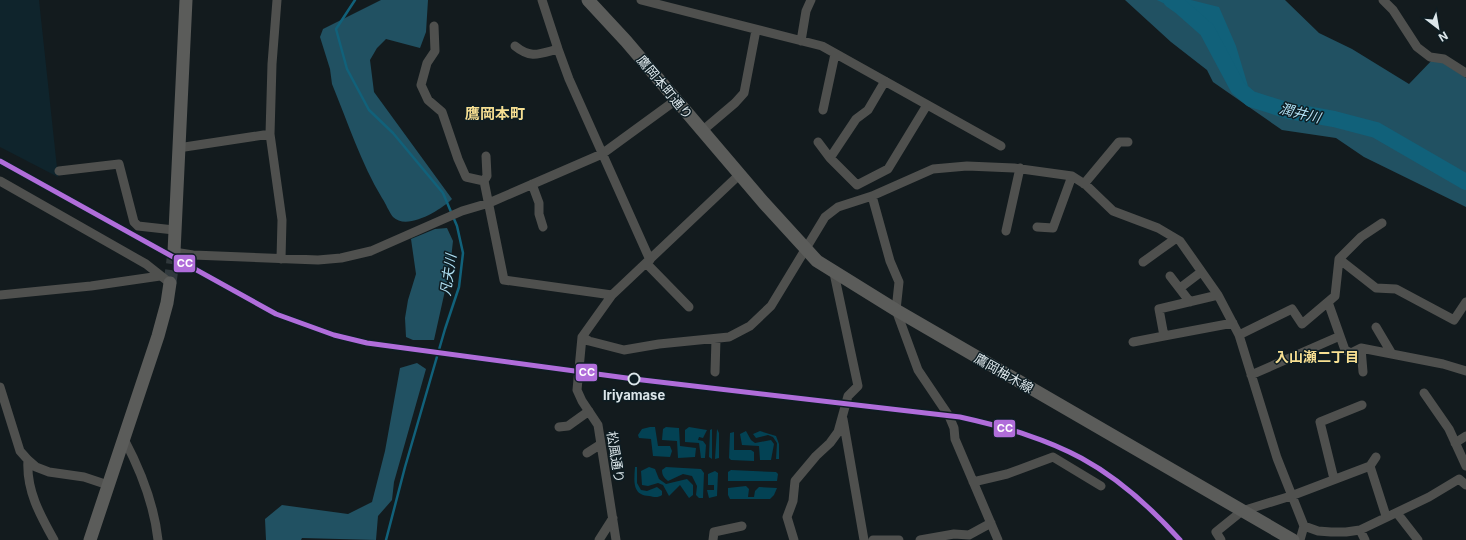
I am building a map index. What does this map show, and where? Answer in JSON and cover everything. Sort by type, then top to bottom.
[{"type":"main road","points":[[174,252],[186,0]]},
{"type":"main road","name":"鷹岡本町通り","points":[[588,0],[676,100],[739,175]]},
{"type":"main road","name":"鷹岡柚木線","points":[[739,175],[817,261],[834,273],[1293,540]]},
{"type":"main road","points":[[90,540],[158,336],[165,279]]},
{"type":"street","points":[[277,0],[272,64],[270,134],[282,220],[281,259]]},
{"type":"street","points":[[542,0],[558,49],[648,262],[689,307]]},
{"type":"street","points":[[641,0],[667,3],[756,30],[822,46],[1001,146]]},
{"type":"street","points":[[801,41],[806,11],[811,0]]},
{"type":"street","points":[[1383,0],[1393,10],[1417,47],[1430,57],[1444,58],[1466,73]]},
{"type":"street","points":[[434,26],[435,51],[427,63],[421,85],[428,100],[442,112],[458,159],[466,177],[484,181]]},
{"type":"street","points":[[702,131],[735,103],[744,93],[756,30]]},
{"type":"street","points":[[515,46],[524,53],[535,55],[558,49]]},
{"type":"street","points":[[823,110],[835,54]]},
{"type":"street","points":[[830,158],[856,119],[868,110],[885,82]]},
{"type":"street","points":[[174,252],[193,255],[281,259],[341,258],[371,251],[462,211],[489,203],[602,154],[676,100]]},
{"type":"street","points":[[818,142],[830,158],[857,185],[888,169],[926,105]]},
{"type":"street","points":[[178,148],[270,134]]},
{"type":"street","points":[[1084,184],[1119,142],[1128,142]]},
{"type":"street","points":[[486,156],[487,176],[484,181],[504,280],[612,295]]},
{"type":"street","points":[[59,170],[119,164],[134,222],[138,226],[174,230]]},
{"type":"street","points":[[739,175],[612,295],[582,337],[589,341],[624,350],[659,344],[729,337],[750,326],[771,306],[825,217],[838,207],[872,196],[933,169],[967,166],[1020,168],[1072,176],[1084,184],[1113,211],[1158,228],[1180,241],[1218,295],[1239,335],[1277,458],[1304,526],[1300,540]]},
{"type":"street","points":[[1006,230],[1020,168]]},
{"type":"street","points":[[1037,227],[1053,228],[1072,176]]},
{"type":"street","points":[[0,181],[146,264],[165,279]]},
{"type":"street","points":[[532,184],[540,203],[539,214],[543,227]]},
{"type":"street","points":[[872,196],[890,261],[899,282],[896,310],[918,370],[949,416],[954,428],[955,439],[998,540]]},
{"type":"street","points":[[1239,335],[1292,309],[1302,324],[1336,296],[1339,259],[1361,237],[1382,223]]},
{"type":"street","points":[[1143,262],[1175,239]]},
{"type":"street","points":[[1339,259],[1376,288],[1396,289],[1454,320],[1466,302]]},
{"type":"street","points":[[1180,288],[1201,272]]},
{"type":"street","points":[[794,540],[787,517],[794,501],[795,481],[816,456],[830,443],[838,432],[848,396],[858,386],[834,273]]},
{"type":"street","points":[[1170,276],[1190,302]]},
{"type":"street","points":[[0,295],[165,279]]},
{"type":"street","points":[[1164,336],[1159,309],[1218,295]]},
{"type":"street","points":[[1328,302],[1345,350],[1351,353],[1361,348],[1443,364],[1466,371]]},
{"type":"street","points":[[1133,342],[1233,323]]},
{"type":"street","points":[[1376,327],[1392,354]]},
{"type":"street","points":[[1251,374],[1340,336]]},
{"type":"street","name":"松風通り","points":[[582,337],[577,390],[598,425],[616,540]]},
{"type":"street","points":[[714,372],[716,339]]},
{"type":"street","points":[[1361,348],[1363,372]]},
{"type":"street","points":[[0,387],[20,451],[28,460],[36,467],[49,472],[84,477],[108,485]]},
{"type":"street","points":[[1304,526],[1318,531],[1331,532],[1360,530],[1386,516],[1397,513],[1462,482],[1466,466],[1449,429],[1424,393]]},
{"type":"street","points":[[1334,479],[1320,422],[1362,405]]},
{"type":"street","points":[[559,426],[568,426],[589,411]]},
{"type":"street","points":[[843,418],[864,540]]},
{"type":"street","points":[[1455,443],[1466,436]]},
{"type":"street","points":[[124,439],[143,478],[155,515],[158,540]]},
{"type":"street","points":[[587,453],[601,444]]},
{"type":"street","points":[[973,482],[1007,474],[1053,457],[1101,486]]},
{"type":"street","points":[[1221,540],[1216,532],[1242,511],[1291,496],[1370,466],[1376,458]]},
{"type":"street","points":[[28,460],[27,471],[34,504],[54,540]]},
{"type":"street","points":[[1370,466],[1386,516]]},
{"type":"street","points":[[1397,513],[1418,540]]},
{"type":"street","points":[[599,540],[612,518]]},
{"type":"street","points":[[920,540],[954,534],[969,535],[991,523]]},
{"type":"street","points":[[713,540],[714,532],[742,526]]},
{"type":"street","points":[[1360,530],[1366,540]]},
{"type":"street","points":[[873,540],[899,540]]},
{"type":"shaded area","points":[[0,0],[39,0],[58,177],[0,147]]},
{"type":"shaded area","points":[[381,0],[428,0],[426,32],[420,48],[386,39],[377,48],[370,60],[374,92],[452,199],[447,204],[432,213],[407,222],[399,221],[393,217],[374,185],[332,84],[330,69],[320,37],[323,29]]},
{"type":"shaded area","points":[[1125,0],[1285,0],[1319,33],[1352,49],[1409,84],[1435,57],[1466,78],[1466,207],[1364,157],[1336,138],[1282,130],[1213,82],[1207,70],[1171,42]]},
{"type":"shaded area","points":[[1157,0],[1191,0],[1219,7],[1236,46],[1248,86],[1224,78],[1208,25]]},
{"type":"shaded area","points":[[447,228],[453,241],[450,268],[434,340],[413,340],[406,337],[405,318],[408,300],[416,274],[411,239],[435,229]]},
{"type":"shaded area","points":[[417,363],[426,369],[394,482],[392,500],[378,516],[376,540],[302,538],[301,540],[266,540],[265,519],[282,505],[348,514],[372,502],[385,451],[400,368]]},
{"type":"shaded area","points":[[655,427],[658,446],[670,446],[672,451],[670,457],[653,456],[651,439],[639,438],[638,435],[642,429]]},
{"type":"shaded area","points":[[666,427],[679,428],[680,446],[696,448],[695,457],[678,458],[677,441],[662,440],[663,429]]},
{"type":"shaded area","points":[[689,427],[707,430],[703,438],[699,437],[698,440],[703,441],[706,445],[705,458],[701,458],[699,443],[685,442],[685,430]]},
{"type":"shaded area","points":[[712,429],[712,459],[709,457],[710,430]]},
{"type":"shaded area","points":[[717,429],[719,433],[719,458],[715,459]]},
{"type":"shaded area","points":[[746,431],[751,440],[755,443],[771,440],[774,444],[771,460],[760,460],[759,446],[742,445],[740,434]]},
{"type":"shaded area","points":[[760,431],[776,436],[779,444],[779,459],[776,459],[777,443],[773,437],[768,435],[756,438],[753,434]]},
{"type":"shaded area","points":[[734,432],[734,450],[751,450],[754,452],[754,461],[731,460],[729,458],[730,433]]},
{"type":"shaded area","points":[[635,467],[637,467],[637,483],[641,490],[647,491],[657,487],[662,491],[662,495],[659,497],[654,497],[643,495],[637,490],[634,477]]},
{"type":"shaded area","points":[[649,467],[655,469],[659,479],[666,484],[687,479],[693,485],[693,495],[689,498],[680,485],[669,496],[663,485],[658,483],[648,486],[642,485],[641,471]]},
{"type":"shaded area","points":[[666,467],[701,469],[704,473],[703,498],[699,498],[696,495],[697,486],[692,476],[683,474],[668,481],[665,479],[662,470]]},
{"type":"shaded area","points":[[731,470],[776,472],[778,474],[777,481],[728,481],[728,472]]},
{"type":"shaded area","points":[[715,471],[718,473],[717,496],[709,498],[707,490],[714,490],[714,485],[708,485],[708,474]]},
{"type":"shaded area","points":[[746,486],[749,489],[748,497],[754,497],[755,491],[759,487],[777,488],[774,495],[770,499],[730,499],[728,495],[728,488]]},
{"type":"waterway","name":"凡夫川","points":[[355,0],[336,29],[347,69],[369,110],[393,133],[443,193],[457,226],[463,253],[459,287],[445,329],[405,467],[386,540]]},
{"type":"waterway","name":"潤井川","points":[[1171,0],[1207,30],[1238,88],[1251,99],[1289,111],[1334,119],[1376,130],[1466,182]]},
{"type":"tunnel","points":[[170,283],[174,252]]},
{"type":"transit line","name":"CC","points":[[0,161],[276,314],[334,335],[367,343],[634,379],[960,417],[995,425],[1055,446],[1082,458],[1107,473],[1155,514],[1180,540]]},
{"type":"place","name":"Iriyamase","points":[[634,379]]},
{"type":"district","name":"鷹岡本町","points":[[495,114]]},
{"type":"district","name":"入山瀬二丁目","points":[[1317,357]]}]
